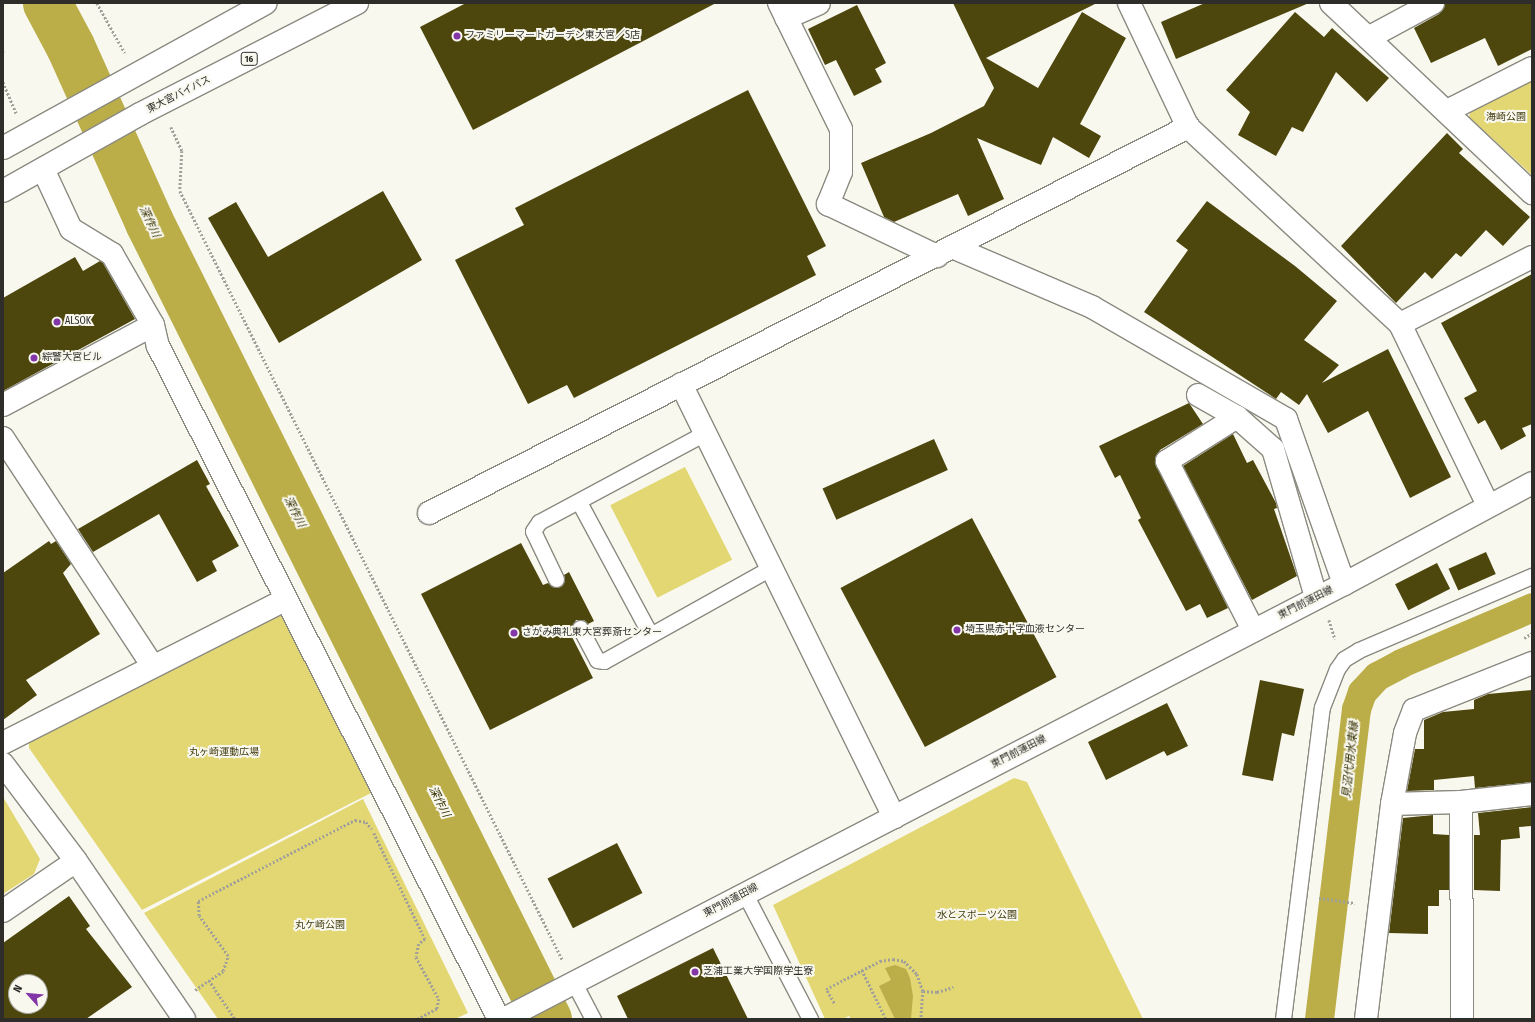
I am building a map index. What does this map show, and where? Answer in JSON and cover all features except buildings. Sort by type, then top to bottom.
[{"type":"main road","points":[[3,148],[45,123],[266,3]]},
{"type":"main road","name":"東大宮バイパス","points":[[3,191],[140,114],[357,3]]},
{"type":"main road","points":[[819,3],[782,11],[841,129],[841,172],[828,204],[944,252],[1092,307],[1286,419],[1344,584]]},
{"type":"main road","points":[[1129,3],[1188,127],[1400,324],[1488,505]]},
{"type":"main road","points":[[1331,3],[1447,111],[1532,193]]},
{"type":"main road","points":[[1368,38],[1432,3]]},
{"type":"main road","points":[[1447,111],[1532,68]]},
{"type":"main road","points":[[429,513],[1188,127]]},
{"type":"main road","points":[[43,169],[71,229],[112,254],[153,325],[158,346],[285,600],[505,1018]]},
{"type":"main road","points":[[1400,324],[1532,257]]},
{"type":"main road","points":[[3,405],[153,325]]},
{"type":"main road","points":[[681,384],[894,817]]},
{"type":"main road","points":[[1198,395],[1236,417],[1273,449],[1319,596]]},
{"type":"main road","points":[[1236,417],[1167,461],[1253,630]]},
{"type":"main road","points":[[3,438],[153,666]]},
{"type":"main road","name":"東門前蓮田線","points":[[505,1018],[1344,584],[1488,505],[1532,483]]},
{"type":"main road","points":[[3,743],[285,600]]},
{"type":"main road","points":[[1366,1019],[1392,804],[1405,733],[1414,710],[1532,663]]},
{"type":"main road","points":[[3,764],[76,861],[184,1019]]},
{"type":"main road","points":[[1392,804],[1461,802],[1532,794]]},
{"type":"main road","points":[[1461,802],[1462,1019]]},
{"type":"main road","points":[[3,911],[76,861]]},
{"type":"lane","points":[[556,579],[533,531],[539,522],[580,502],[705,433]]},
{"type":"lane","points":[[580,502],[650,634]]},
{"type":"lane","points":[[580,628],[597,660],[600,662],[772,568]]},
{"type":"lane","points":[[1283,1019],[1300,895],[1322,707],[1326,692],[1344,659],[1532,576]]},
{"type":"lane","points":[[745,894],[810,1019]]},
{"type":"lane","points":[[568,986],[593,1019]]},
{"type":"path","points":[[97,3],[129,77]]},
{"type":"path","points":[[3,82],[26,135]]},
{"type":"path","points":[[160,105],[182,151],[180,191],[568,986]]},
{"type":"path","points":[[1319,596],[1338,650],[1344,659]]},
{"type":"path","points":[[188,994],[223,971],[228,956],[199,916],[198,901],[361,820],[371,826],[425,939],[419,944],[416,957],[439,999],[437,1009],[418,1019]]},
{"type":"path","points":[[1300,895],[1359,904]]},
{"type":"path","points":[[834,1003],[826,989],[880,961],[904,961],[917,974],[923,991],[921,1019]]},
{"type":"path","points":[[862,970],[886,1019]]},
{"type":"path","points":[[209,980],[235,1019]]},
{"type":"path","points":[[923,991],[937,992],[953,987]]},
{"type":"green space","name":"海崎公園","points":[[1532,76],[1532,175],[1469,117],[1471,107]]},
{"type":"green space","points":[[685,467],[732,560],[657,598],[610,505]]},
{"type":"green space","name":"丸ヶ崎運動広場","points":[[273,611],[283,615],[371,793],[142,910],[29,748],[29,737]]},
{"type":"green space","name":"水とスポーツ公園","points":[[1014,778],[1027,782],[1143,1019],[851,1019],[849,1016],[843,1019],[825,1019],[773,905]]},
{"type":"green space","points":[[3,797],[40,859],[34,874],[3,894]]},
{"type":"green space","name":"丸ケ崎公園","points":[[363,799],[468,1013],[455,1019],[218,1019],[144,913]]},
{"type":"shaded area","points":[[895,965],[906,969],[910,978],[913,996],[911,1019],[895,1019],[879,986],[891,980],[885,968]]},
{"type":"waterway","name":"深作川","points":[[47,3],[70,46],[149,222],[547,1019]]},
{"type":"waterway","name":"見沼代用水東縁","points":[[1319,1019],[1356,709],[1362,692],[1377,676],[1401,663],[1532,607]]},
{"type":"place","name":"ファミリーマートガーデン東大宮／S店","points":[[457,36]]},
{"type":"place","name":"ALSOK","points":[[57,322]]},
{"type":"place","name":"綜警大宮ビル","points":[[34,358]]},
{"type":"place","name":"埼玉県赤十字血液センター","points":[[957,630]]},
{"type":"place","name":"さがみ典礼東大宮葬斎センター","points":[[514,633]]},
{"type":"place","name":"芝浦工業大学国際学生寮","points":[[695,972]]}]
